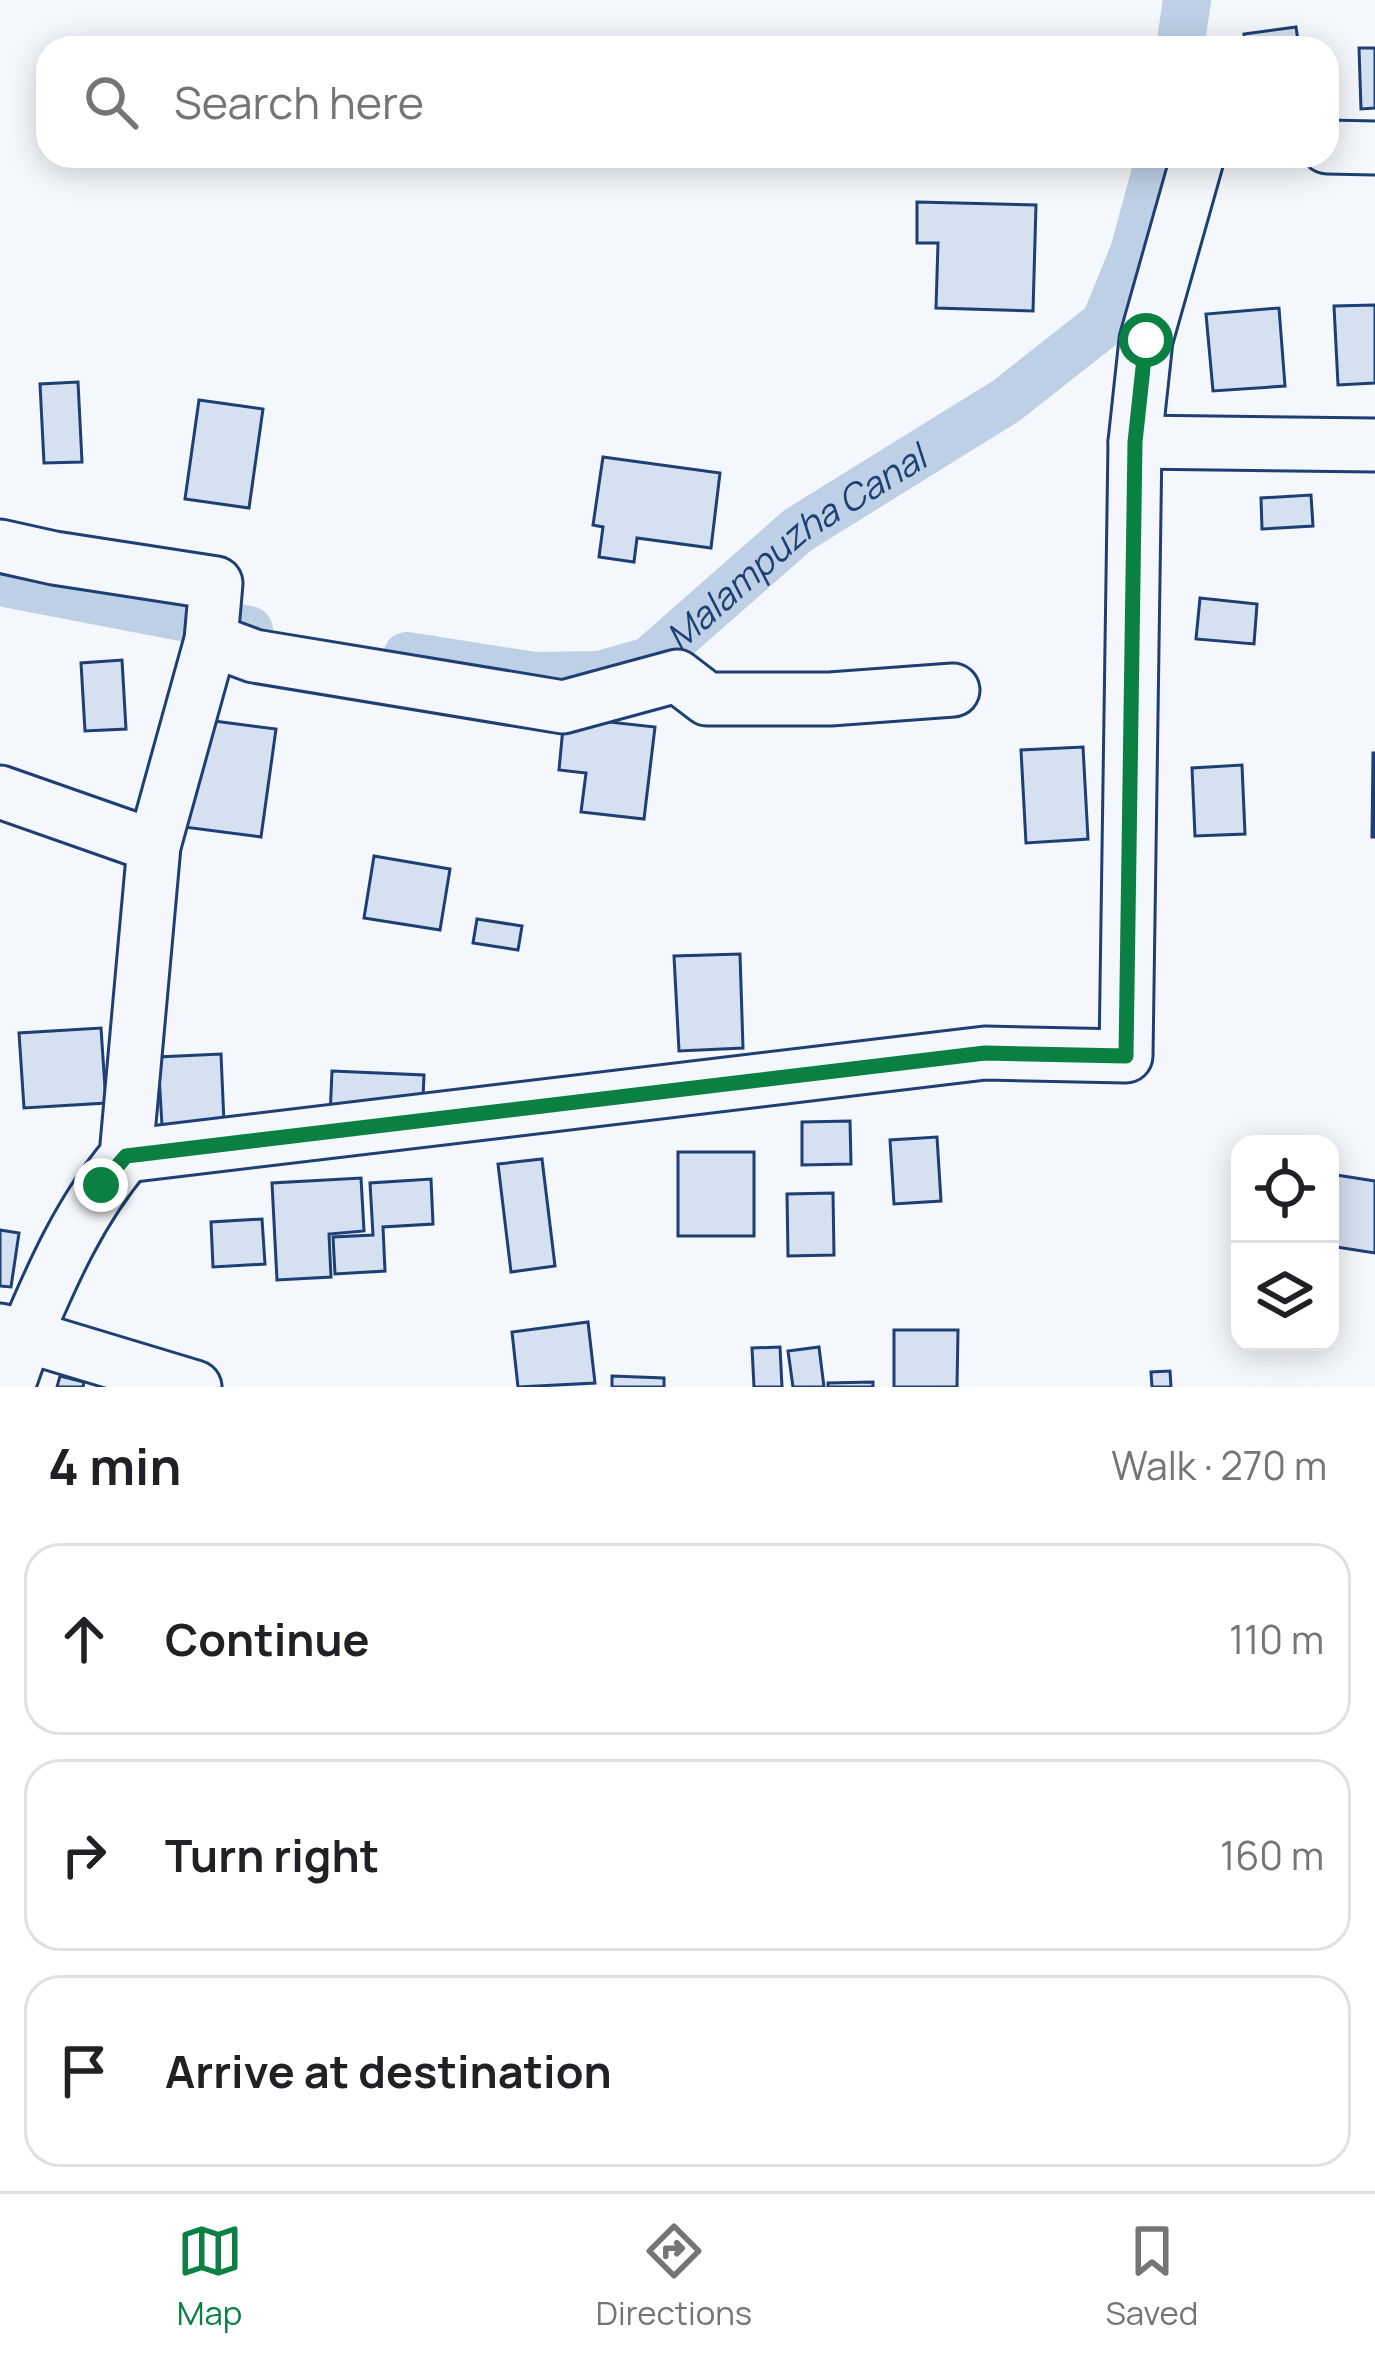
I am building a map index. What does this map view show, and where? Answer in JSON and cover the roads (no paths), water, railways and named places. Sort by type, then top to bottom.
[{"type":"street","points":[[1339,147],[1375,148]]},
{"type":"street","points":[[126,1156],[985,1053],[1126,1056],[1135,442],[1146,340],[1195,168]]},
{"type":"street","points":[[1135,442],[1375,445]]},
{"type":"street","points":[[0,546],[54,559],[216,583],[211,640],[154,846],[126,1156],[101,1185],[13,1333],[8,1387]]},
{"type":"street","points":[[211,640],[254,656],[562,706],[676,676],[707,699],[830,699],[953,690]]},
{"type":"street","points":[[0,792],[154,846]]},
{"type":"street","points":[[13,1333],[194,1387]]},
{"type":"waterway","name":"Malampuzha Canal","points":[[1182,36],[1187,0]]},
{"type":"waterway","name":"Malampuzha Canal","points":[[407,656],[534,676],[599,675],[649,661],[798,530],[1006,401],[1105,323],[1134,252],[1157,168]]},
{"type":"waterway","name":"Malampuzha Canal","points":[[0,582],[249,630]]}]
